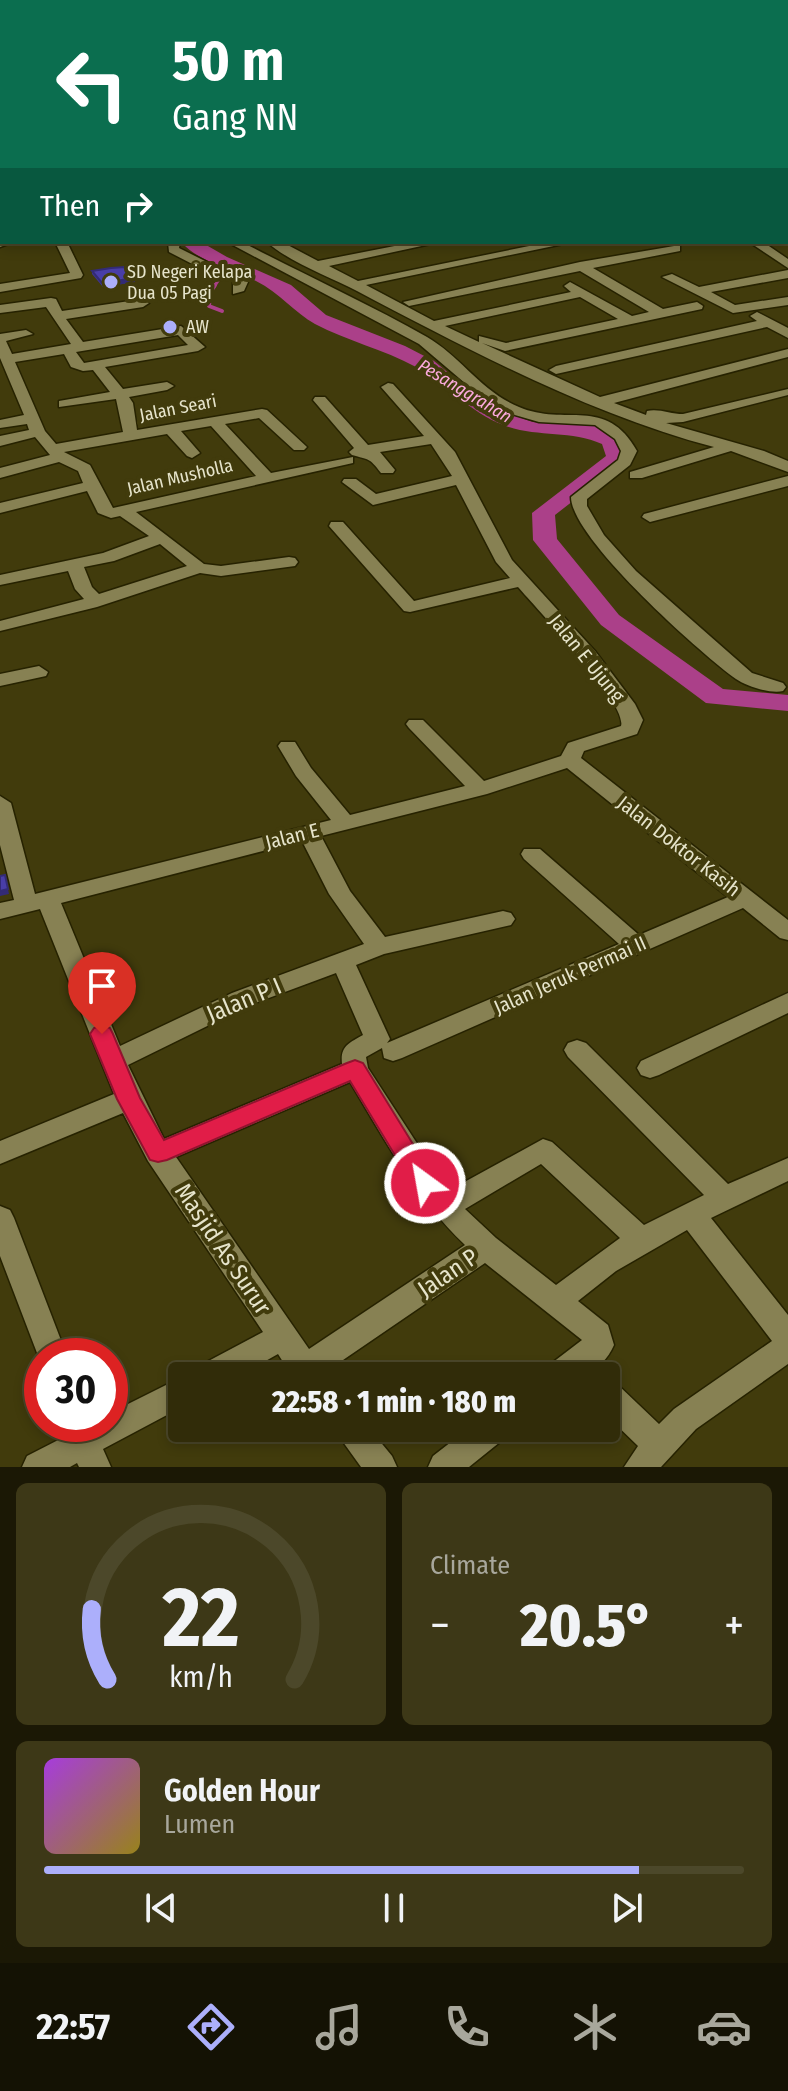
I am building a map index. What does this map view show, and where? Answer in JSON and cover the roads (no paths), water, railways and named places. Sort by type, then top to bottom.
[{"type":"street","points":[[0,288],[77,275],[62,244]]},
{"type":"street","points":[[174,244],[173,249],[182,258],[203,264],[214,275],[238,284]]},
{"type":"street","points":[[237,244],[424,341],[498,402],[513,410],[535,416],[578,417],[615,428],[625,439],[629,451],[625,462],[579,497],[579,506],[597,537],[630,575],[745,677],[776,687]]},
{"type":"street","points":[[278,244],[409,302],[444,326],[502,347],[697,306]]},
{"type":"street","points":[[301,244],[323,263],[444,326],[674,432],[733,446],[788,467]]},
{"type":"street","points":[[323,263],[423,244]]},
{"type":"street","points":[[364,282],[518,246],[542,244]]},
{"type":"street","points":[[758,244],[788,264]]},
{"type":"street","points":[[409,302],[676,248]]},
{"type":"street","points":[[580,266],[660,313]]},
{"type":"street","points":[[547,272],[629,320]]},
{"type":"street","points":[[698,291],[788,274]]},
{"type":"street","points":[[444,326],[586,295],[626,277]]},
{"type":"street","points":[[668,277],[733,309],[788,303]]},
{"type":"street","points":[[0,309],[50,302],[74,344],[78,366],[97,366],[197,348],[183,330],[74,344]]},
{"type":"street","points":[[57,316],[143,303]]},
{"type":"street","points":[[788,303],[751,311],[788,334]]},
{"type":"street","points":[[556,370],[768,323]]},
{"type":"street","points":[[8,359],[157,325]]},
{"type":"street","points":[[0,340],[26,334]]},
{"type":"street","name":"Jalan Musholla","points":[[0,340],[36,425],[56,453],[84,468],[104,510],[111,513],[357,454]]},
{"type":"street","points":[[523,355],[609,400],[666,419],[784,392]]},
{"type":"street","points":[[609,400],[785,356]]},
{"type":"street","points":[[97,366],[121,395],[129,413],[131,437]]},
{"type":"street","points":[[64,404],[167,386]]},
{"type":"street","name":"Jalan E Ujung","points":[[388,387],[431,439],[447,452],[496,549],[588,655],[628,708],[633,726],[627,732],[572,755]]},
{"type":"street","points":[[320,400],[357,454],[377,457],[387,470]]},
{"type":"street","name":"Jalan Seari","points":[[0,473],[56,453],[262,413],[299,447]]},
{"type":"street","points":[[215,422],[267,478]]},
{"type":"street","points":[[0,424],[36,425]]},
{"type":"street","points":[[0,441],[36,425]]},
{"type":"street","points":[[173,431],[192,453]]},
{"type":"street","points":[[357,454],[431,439]]},
{"type":"street","points":[[636,475],[733,446]]},
{"type":"street","points":[[350,482],[373,500],[460,479]]},
{"type":"street","points":[[650,517],[788,481]]},
{"type":"street","points":[[0,508],[94,485]]},
{"type":"street","points":[[122,510],[162,537],[199,568]]},
{"type":"street","points":[[337,526],[410,607],[521,581]]},
{"type":"street","points":[[0,580],[108,557],[162,537]]},
{"type":"street","points":[[0,626],[96,601],[199,568],[221,571],[289,562]]},
{"type":"street","points":[[75,565],[84,589],[96,601]]},
{"type":"street","points":[[0,680],[39,672]]},
{"type":"street","points":[[416,724],[480,789]]},
{"type":"street","points":[[288,746],[312,783],[345,823]]},
{"type":"street","name":"Jalan E","points":[[0,911],[480,789],[572,755]]},
{"type":"street","name":"Jalan Doktor Kasih","points":[[572,755],[788,932]]},
{"type":"street","name":"Masjid As Surur","points":[[0,803],[37,901],[129,1099],[158,1153],[300,1362]]},
{"type":"street","points":[[308,832],[340,894],[379,947]]},
{"type":"street","points":[[532,854],[636,946]]},
{"type":"street","name":"Jalan Jeruk Permai II","points":[[393,1051],[746,898]]},
{"type":"street","name":"Jalan P I","points":[[113,1061],[241,999],[379,947],[503,919]]},
{"type":"street","points":[[158,1153],[355,1069],[353,1053],[377,1039],[343,962]]},
{"type":"street","points":[[650,1068],[788,1002]]},
{"type":"street","points":[[577,1050],[725,1199]]},
{"type":"street","name":"Jalan P","points":[[321,1362],[486,1247],[444,1207],[425,1183],[355,1069]]},
{"type":"street","points":[[0,1153],[129,1099]]},
{"type":"street","points":[[444,1207],[543,1150],[642,1241]]},
{"type":"street","points":[[558,1301],[642,1241],[787,1169]]},
{"type":"street","points":[[692,1215],[788,1338]]},
{"type":"street","points":[[0,1218],[45,1338]]},
{"type":"street","points":[[486,1247],[558,1301],[600,1339],[599,1345],[583,1362]]},
{"type":"street","points":[[236,1362],[282,1337]]},
{"type":"street","points":[[620,1414],[650,1456],[685,1419],[788,1347]]},
{"type":"street","points":[[38,1467],[168,1399]]},
{"type":"street","points":[[360,1442],[381,1467]]},
{"type":"street","points":[[444,1467],[476,1442]]},
{"type":"waterway","name":"Pesanggrahan","points":[[192,244],[221,261],[285,289],[319,319],[398,350],[427,365],[456,389],[503,418],[531,428],[589,430],[612,440],[617,458],[543,513],[545,540],[610,620],[716,697],[788,703]]},
{"type":"waterway","points":[[214,287],[229,264]]},
{"type":"waterway","points":[[215,285],[210,293],[209,306],[222,311]]},
{"type":"place","name":"SD Negeri Kelapa Dua 05 Pagi","points":[[111,282]]},
{"type":"place","name":"AW","points":[[170,327]]}]
